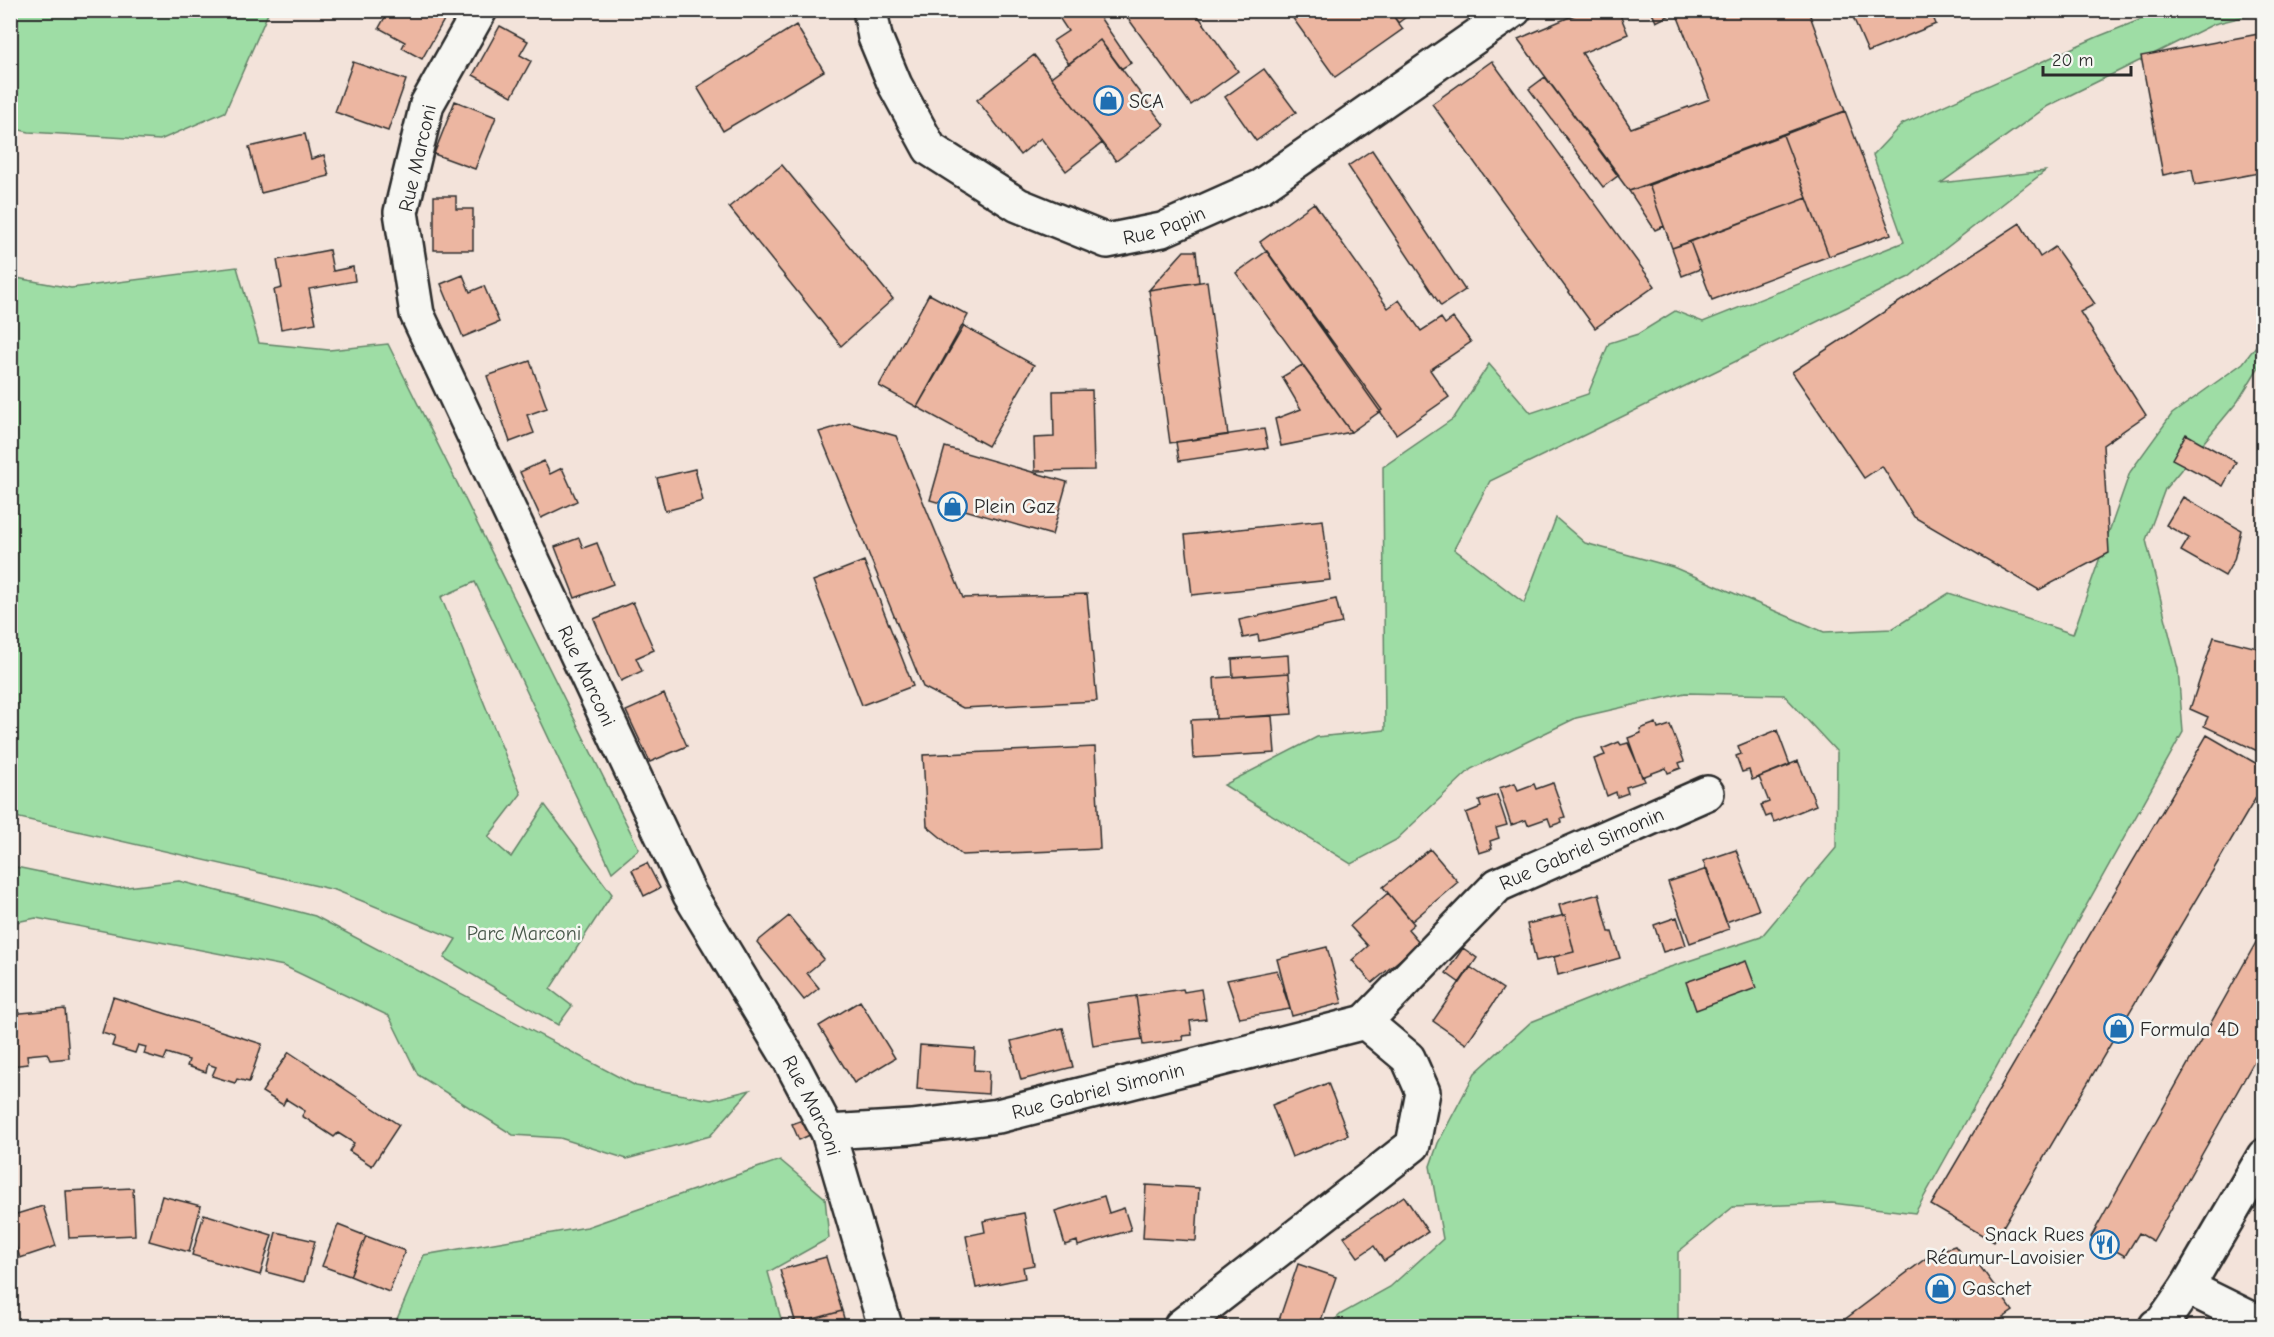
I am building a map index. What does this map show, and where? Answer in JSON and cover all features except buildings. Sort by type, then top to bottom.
[{"type":"street","name":"Rue Marconi","points":[[480,10],[428,104],[401,212],[417,314],[690,895],[791,1062],[828,1132],[885,1326]]},
{"type":"street","name":"Rue Papin","points":[[870,10],[875,37],[895,85],[930,149],[1018,206],[1107,241],[1162,230],[1261,186],[1514,10]]},
{"type":"street","name":"Rue Gabriel Simonin","points":[[828,1132],[912,1127],[998,1116],[1365,1022],[1498,885],[1707,793]]},
{"type":"street","points":[[1181,1326],[1413,1145],[1423,1092],[1408,1058],[1365,1022]]},
{"type":"street","points":[[2156,1326],[2162,1323],[2187,1287],[2264,1156]]},
{"type":"street","points":[[2187,1287],[2264,1325]]},
{"type":"green space","points":[[10,11],[269,11],[225,112],[160,140],[29,132],[11,128]]},
{"type":"green space","points":[[2162,11],[2263,12],[2214,24],[2048,106],[1941,183],[2045,171],[1909,277],[1490,481],[1454,549],[1524,603],[1556,518],[1585,543],[1673,567],[1824,632],[1892,629],[1949,593],[2073,634],[2130,472],[2172,414],[2243,363],[2263,337],[2263,360],[2238,401],[2165,489],[2146,540],[2178,669],[2183,732],[1915,1213],[1832,1203],[1733,1207],[1678,1252],[1678,1326],[1328,1326],[1341,1314],[1390,1287],[1443,1239],[1430,1166],[1438,1143],[1475,1073],[1531,1022],[1664,969],[1761,937],[1836,848],[1837,752],[1784,695],[1685,693],[1576,718],[1471,769],[1396,840],[1351,864],[1224,785],[1317,737],[1385,730],[1383,467],[1454,418],[1489,364],[1531,413],[1588,394],[1609,343],[1638,334],[1675,311],[1703,322],[1904,242],[1873,155],[1902,124],[2097,37]]},
{"type":"green space","name":"Parc Marconi","points":[[237,267],[259,343],[329,350],[388,344],[639,849],[612,872],[475,582],[441,597],[521,794],[488,837],[511,857],[545,805],[612,894],[550,989],[572,1006],[558,1025],[444,958],[456,939],[335,890],[11,816],[11,277],[71,288]]},
{"type":"green space","points":[[11,866],[118,888],[179,881],[315,916],[636,1086],[711,1100],[750,1090],[710,1136],[627,1159],[560,1138],[513,1135],[418,1075],[389,1016],[284,966],[36,918],[11,923]]},
{"type":"green space","points":[[780,1160],[825,1198],[829,1238],[768,1272],[783,1326],[394,1326],[424,1255],[587,1227]]},
{"type":"place","name":"SCA","points":[[1108,101]]},
{"type":"place","name":"Plein Gaz","points":[[953,506]]},
{"type":"place","name":"Formula 4D","points":[[2119,1029]]},
{"type":"place","name":"Snack Rues Réaumur-Lavoisier","points":[[2105,1245]]},
{"type":"place","name":"Gaschet","points":[[1941,1288]]}]
